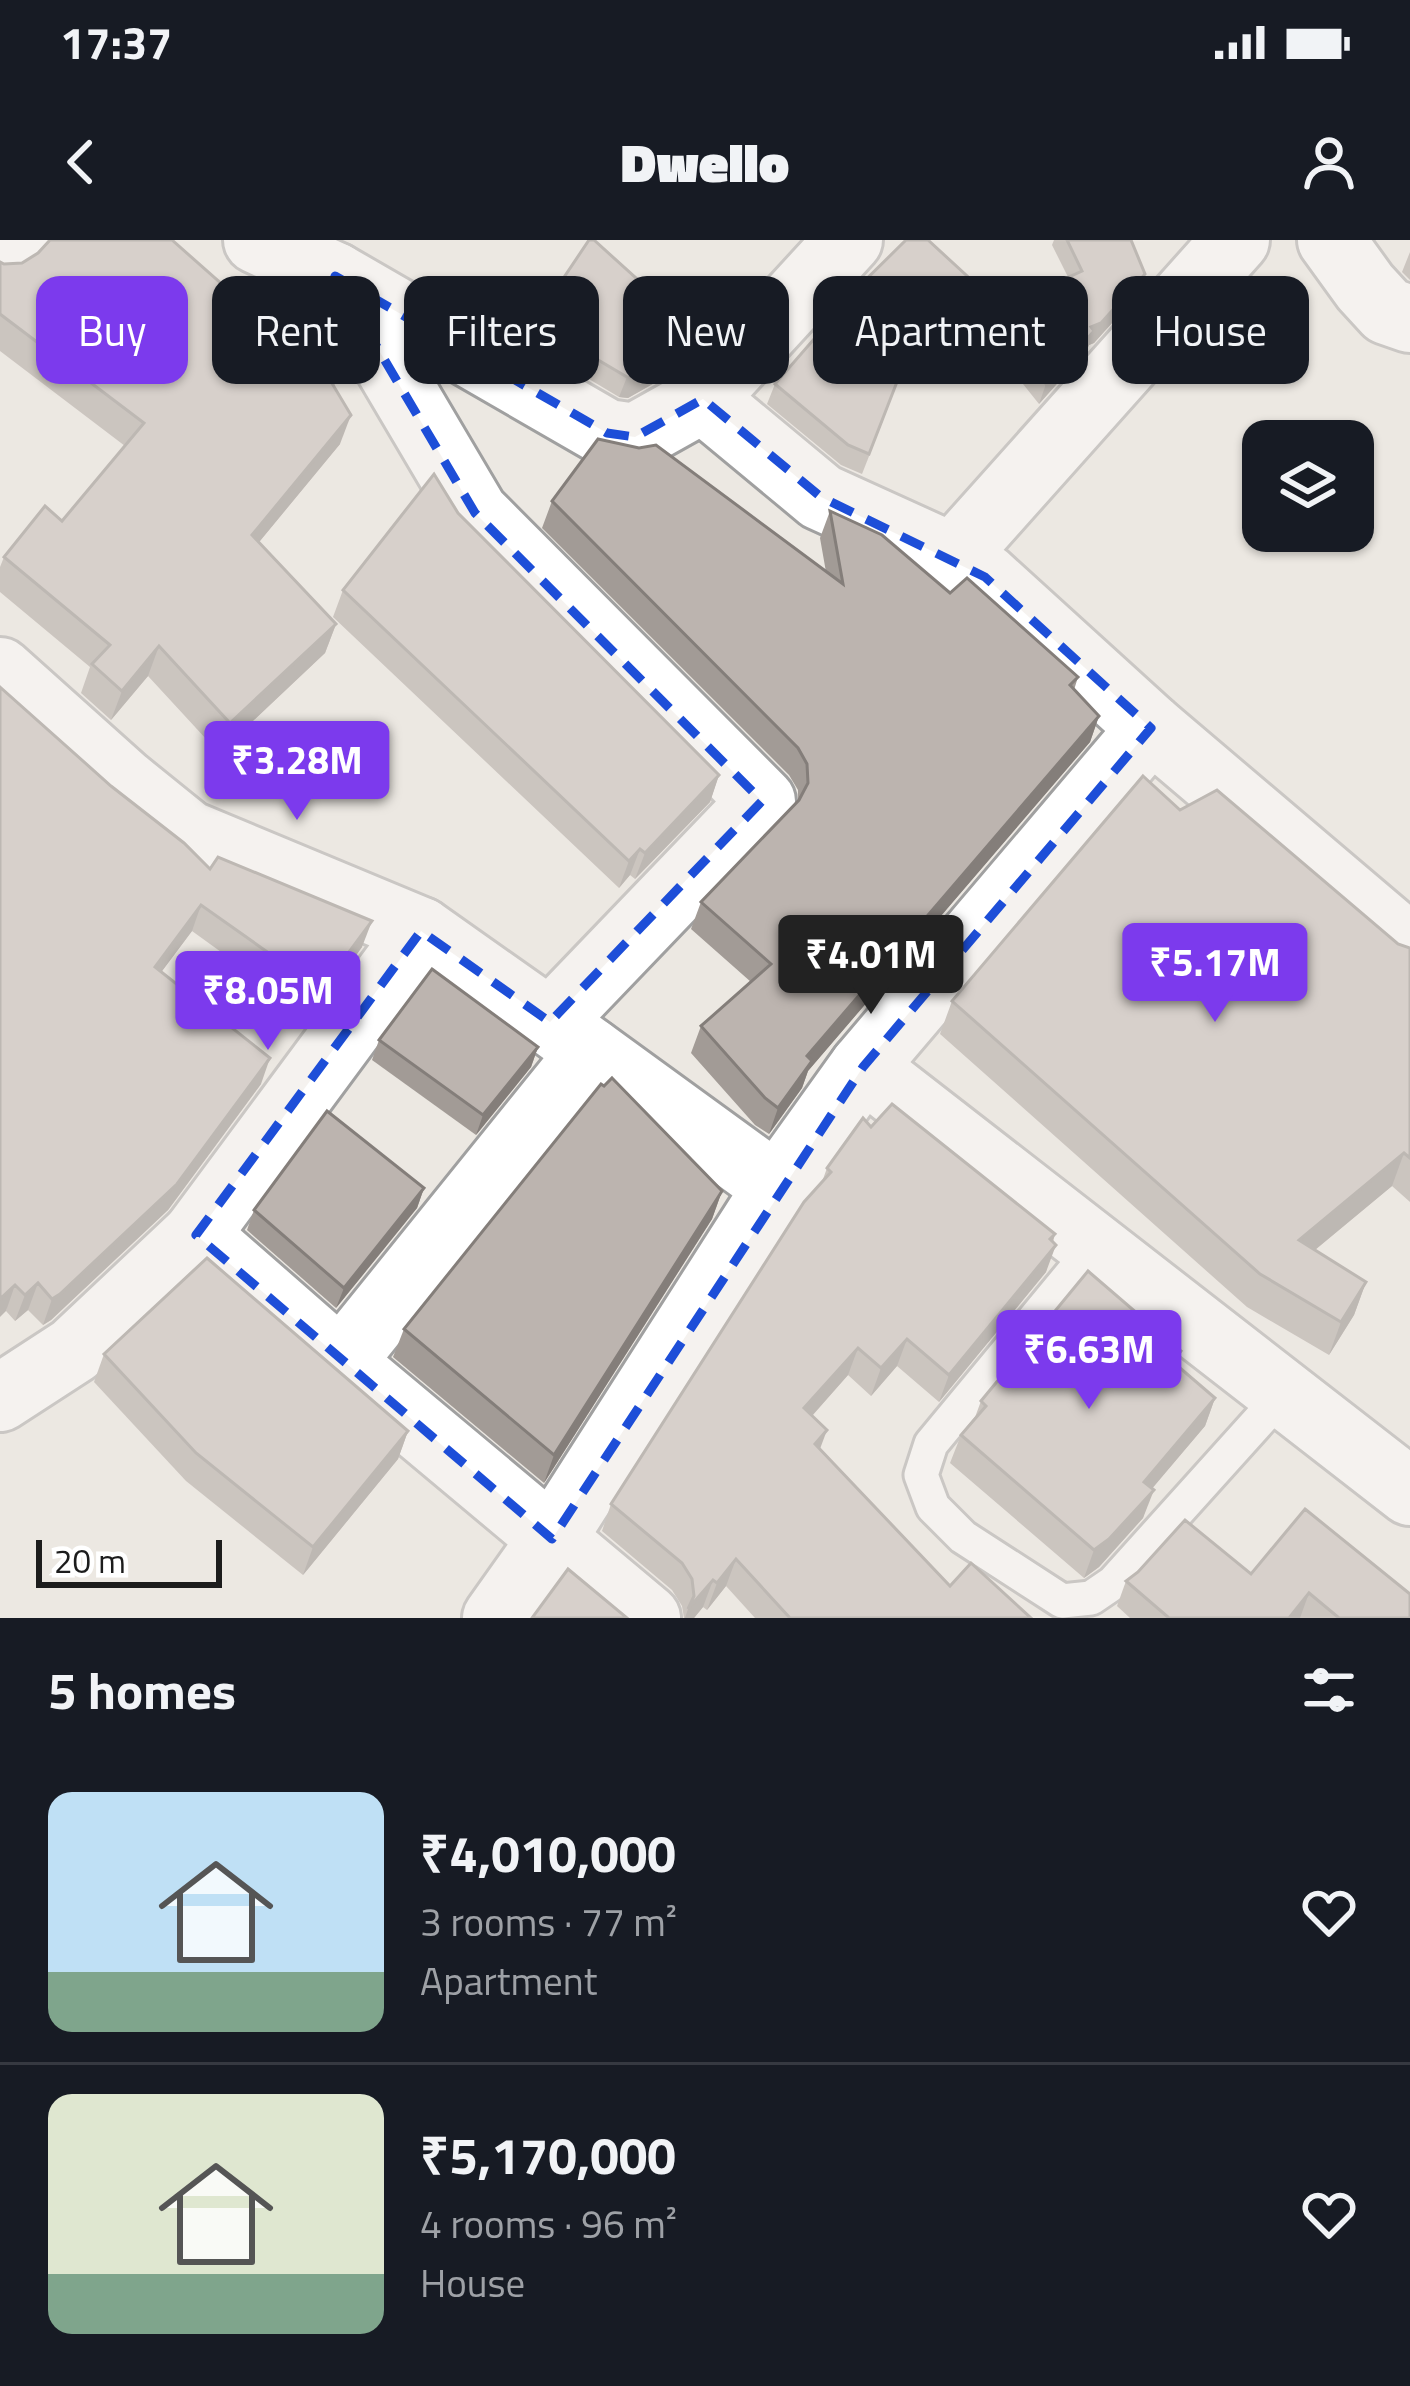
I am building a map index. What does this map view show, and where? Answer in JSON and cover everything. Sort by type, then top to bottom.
[{"type":"street","points":[[0,257],[16,240]]},
{"type":"street","points":[[257,240],[333,276]]},
{"type":"street","points":[[380,303],[607,433],[635,437],[703,399],[849,240]]},
{"type":"street","points":[[953,556],[1236,240]]},
{"type":"street","points":[[1331,240],[1387,311],[1410,319]]},
{"type":"street","points":[[341,1362],[571,1037],[763,801],[476,513],[380,352]]},
{"type":"street","points":[[703,399],[821,497],[953,556],[985,577],[1151,728],[1410,948]]},
{"type":"street","points":[[0,671],[188,834],[421,931],[777,1187]]},
{"type":"street","points":[[496,1618],[552,1539],[777,1187],[863,1067],[1151,728]]},
{"type":"street","points":[[0,1398],[74,1350],[196,1235],[421,931]]},
{"type":"street","points":[[863,1067],[1410,1492]]},
{"type":"street","points":[[196,1235],[646,1618]]},
{"type":"lane","points":[[1094,1246],[931,1444],[921,1475],[933,1507],[963,1537],[1062,1601],[1090,1598],[1113,1583],[1283,1394]]},
{"type":"highlighted area","points":[[335,276],[607,433],[635,437],[703,399],[821,497],[985,577],[1151,728],[863,1067],[552,1539],[196,1235],[421,931],[550,1022],[762,801],[475,513]]},
{"type":"building","points":[[50,240],[172,240],[213,276],[212,384],[332,384],[351,415],[252,535],[336,624],[230,723],[159,646],[122,691],[92,664],[110,645],[4,557],[45,506],[62,521],[144,423],[92,384],[188,384],[188,276],[36,276],[36,341],[0,314],[0,262],[22,263]]},
{"type":"building","points":[[589,240],[594,240],[634,276],[623,276],[623,375],[599,360],[599,276],[565,276]]},
{"type":"building","points":[[906,240],[928,240],[967,276],[870,276]]},
{"type":"building","points":[[1067,240],[1131,240],[1145,274],[1112,276],[1112,311],[1091,327],[1094,331],[1088,338],[1088,276],[1071,276],[1082,271]]},
{"type":"building","points":[[813,340],[813,384],[896,384],[869,454],[848,445],[775,384],[789,384],[789,368]]},
{"type":"building","points":[[598,439],[639,448],[656,445],[843,584],[830,511],[882,535],[950,593],[967,578],[1078,677],[1070,685],[1099,716],[807,1056],[812,1061],[778,1108],[701,1026],[771,964],[701,902],[799,800],[808,783],[807,764],[798,748],[552,501]]},
{"type":"building","points":[[434,474],[458,513],[719,775],[645,853],[640,849],[629,861],[343,590]]},
{"type":"building","points":[[0,687],[210,869],[218,857],[372,921],[321,990],[201,905],[155,967],[270,1058],[177,1184],[52,1299],[38,1283],[25,1295],[15,1285],[0,1299]]},
{"type":"building","points":[[1143,776],[1180,810],[1217,790],[1398,944],[1410,948],[1410,1158],[1404,1153],[1299,1240],[1366,1282],[1341,1322],[1260,1274],[952,1001]]},
{"type":"building","points":[[432,969],[538,1047],[483,1115],[379,1040]]},
{"type":"building","points":[[612,1078],[722,1191],[554,1455],[404,1329],[601,1084]]},
{"type":"building","points":[[892,1104],[1055,1234],[1050,1239],[1056,1245],[949,1375],[907,1339],[881,1368],[858,1348],[804,1408],[827,1430],[815,1444],[950,1586],[971,1563],[1031,1618],[790,1618],[736,1559],[688,1609],[694,1596],[692,1579],[682,1563],[611,1504],[804,1202],[831,1172],[827,1168],[863,1118],[871,1127]]},
{"type":"building","points":[[327,1111],[424,1188],[344,1288],[254,1210]]},
{"type":"building","points":[[207,1258],[408,1431],[313,1547],[196,1453],[104,1354]]},
{"type":"building","points":[[1088,1271],[1181,1351],[1173,1362],[1215,1398],[1144,1482],[1154,1490],[1094,1550],[961,1435],[986,1406],[981,1401]]},
{"type":"building","points":[[1305,1509],[1410,1594],[1410,1618],[1339,1618],[1309,1593],[1289,1618],[1169,1618],[1126,1581],[1185,1520],[1251,1574]]},
{"type":"building","points":[[568,1569],[627,1618],[532,1618]]}]
